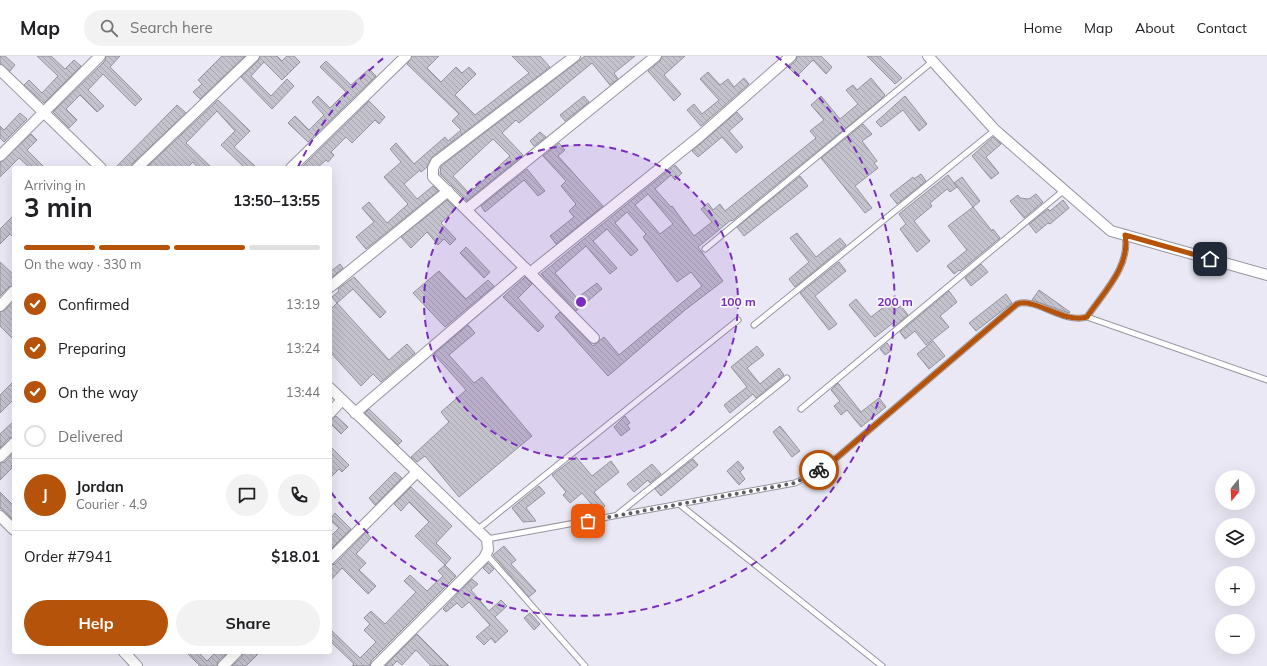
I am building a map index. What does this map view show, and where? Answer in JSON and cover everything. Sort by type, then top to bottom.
[{"type":"street","points":[[0,156],[100,56]]},
{"type":"street","points":[[139,166],[254,56]]},
{"type":"street","points":[[293,166],[406,56]]},
{"type":"street","points":[[575,56],[436,162],[433,168],[433,177],[467,209],[594,338]]},
{"type":"street","points":[[467,209],[656,56]]},
{"type":"street","points":[[355,413],[527,270],[699,137],[791,56]]},
{"type":"street","points":[[930,59],[995,130],[1063,191],[1111,231],[1267,275]]},
{"type":"street","points":[[0,70],[99,166]]},
{"type":"street","points":[[332,285],[448,192]]},
{"type":"street","points":[[0,306],[12,294]]},
{"type":"street","points":[[332,390],[487,539],[488,550],[486,554],[376,666]]},
{"type":"street","points":[[332,411],[342,400]]},
{"type":"street","points":[[0,456],[12,444]]},
{"type":"street","points":[[332,557],[417,472]]},
{"type":"street","points":[[0,516],[12,528]]},
{"type":"street","points":[[126,654],[137,666]]},
{"type":"street","points":[[223,666],[235,654]]},
{"type":"lane","points":[[705,249],[930,59]]},
{"type":"lane","points":[[754,325],[995,130]]},
{"type":"lane","points":[[801,409],[1063,191]]},
{"type":"lane","points":[[1087,317],[1119,271],[1125,258],[1125,235]]},
{"type":"lane","points":[[487,539],[795,483],[827,466],[1017,304],[1026,303],[1071,318],[1079,319],[1087,317],[1267,380]]},
{"type":"lane","points":[[477,530],[738,320]]},
{"type":"lane","points":[[617,516],[787,378]]},
{"type":"lane","points":[[679,504],[882,666]]},
{"type":"lane","points":[[486,554],[585,666]]},
{"type":"building","points":[[0,56],[5,56],[15,65],[10,71],[0,64]]},
{"type":"building","points":[[37,56],[51,56],[65,69],[74,60],[81,66],[44,103],[24,85],[29,80],[42,93],[58,76]]},
{"type":"building","points":[[106,56],[120,56],[110,67],[142,99],[135,106],[103,74],[88,90],[104,106],[97,112],[80,95],[66,109],[77,120],[69,128],[53,112],[105,61]]},
{"type":"building","points":[[222,56],[245,56],[200,99],[193,92],[202,84],[198,80]]},
{"type":"building","points":[[260,56],[277,56],[282,61],[287,56],[294,56],[300,62],[282,80],[264,62],[251,76],[271,96],[287,79],[294,86],[272,109],[241,77],[258,61]]},
{"type":"building","points":[[412,56],[439,56],[427,68],[441,82],[456,67],[462,73],[469,67],[476,74],[455,95],[475,115],[529,73],[512,56],[540,56],[550,67],[432,157],[427,167],[421,172],[420,170],[404,184],[417,199],[433,186],[438,191],[366,249],[356,237],[374,222],[362,208],[369,202],[387,223],[408,204],[384,177],[401,162],[390,149],[396,143],[414,164],[445,137],[448,141],[461,130],[452,121],[459,114],[407,64]]},
{"type":"building","points":[[585,56],[635,56],[614,73],[618,79],[610,85],[592,63],[519,123],[516,120],[502,133],[523,155],[467,201],[440,174],[441,166]],"holes":[[[493,139],[510,156],[474,189],[472,188],[468,192],[453,176]]]},
{"type":"building","points":[[662,56],[685,56],[664,75],[681,94],[674,101],[648,71],[660,61]]},
{"type":"building","points":[[797,56],[821,56],[832,67],[826,74],[813,60],[797,76],[788,67],[796,61]]},
{"type":"building","points":[[867,56],[880,56],[902,78],[895,84]]},
{"type":"building","points":[[326,61],[351,85],[369,69],[376,76],[308,142],[288,123],[295,116],[309,130],[324,115],[312,102],[318,96],[330,108],[346,92],[320,67]]},
{"type":"building","points":[[708,72],[720,85],[728,79],[734,87],[744,78],[749,84],[701,126],[687,110],[694,104],[702,114],[719,100],[700,79]]},
{"type":"building","points":[[871,78],[885,95],[732,221],[731,220],[698,247],[723,281],[685,310],[608,376],[555,317],[560,312],[593,346],[604,337],[619,355],[702,286],[691,272],[677,282],[643,237],[646,234],[627,212],[615,223],[638,250],[631,256],[607,229],[593,241],[617,268],[610,274],[586,246],[555,273],[577,298],[597,283],[602,289],[576,311],[541,274],[675,165],[682,173],[675,180],[671,175],[655,189],[671,207],[672,206],[694,236],[712,222],[701,209],[708,203],[713,210],[720,204],[725,211],[816,138],[810,131],[824,120],[811,105],[821,96],[840,119],[858,104],[846,90],[853,85],[857,90]],"holes":[[[648,194],[673,224],[660,234],[635,205]]]},
{"type":"building","points":[[584,96],[589,102],[565,121],[560,115]]},
{"type":"building","points":[[905,96],[927,124],[919,131],[903,110],[881,127],[876,122]]},
{"type":"building","points":[[218,100],[250,131],[234,147],[255,166],[243,166],[221,145],[235,131],[217,111],[186,143],[210,166],[196,166],[193,162],[189,166],[148,166]]},
{"type":"building","points":[[369,101],[385,117],[379,124],[375,120],[352,143],[346,137],[331,152],[334,155],[328,162],[326,160],[319,166],[303,166]]},
{"type":"building","points":[[177,105],[186,113],[133,163],[132,166],[117,166]]},
{"type":"building","points":[[737,112],[743,119],[729,131],[743,147],[736,153],[722,137],[698,157],[692,151]]},
{"type":"building","points":[[20,113],[27,119],[4,142],[0,138],[0,126],[4,130]]},
{"type":"building","points":[[863,124],[872,134],[862,141],[877,161],[874,163],[878,168],[855,186],[872,208],[865,213],[821,158]]},
{"type":"building","points":[[540,132],[546,137],[534,146],[530,141]]},
{"type":"building","points":[[31,134],[37,140],[27,150],[43,166],[28,166],[19,158],[0,177],[0,163]]},
{"type":"building","points":[[993,137],[1001,144],[986,157],[999,173],[991,179],[972,156]]},
{"type":"building","points":[[559,143],[565,150],[558,156],[603,206],[556,244],[550,236],[574,217],[569,211],[576,204],[561,186],[566,181],[543,156]]},
{"type":"building","points":[[527,169],[545,191],[538,196],[524,180],[485,212],[481,206]]},
{"type":"building","points":[[921,174],[926,181],[897,204],[890,195],[913,177],[914,179]]},
{"type":"building","points":[[948,175],[957,187],[950,192],[947,189],[930,203],[932,206],[914,221],[930,241],[917,252],[900,229],[906,224],[899,214]]},
{"type":"building","points":[[800,176],[808,186],[744,236],[737,227]]},
{"type":"building","points":[[962,177],[980,201],[973,207],[954,183]]},
{"type":"building","points":[[1036,194],[1043,202],[1024,218],[1010,201],[1018,195],[1020,198],[1029,199]]},
{"type":"building","points":[[447,200],[456,209],[441,223],[456,239],[450,245],[444,239],[438,245],[427,232],[411,248],[401,237]]},
{"type":"building","points":[[1063,200],[1069,208],[1050,224],[1048,223],[1036,233],[1029,224],[1048,209],[1050,211]]},
{"type":"building","points":[[973,207],[992,231],[993,229],[1000,238],[960,271],[959,270],[954,274],[947,266],[967,250],[948,226]]},
{"type":"building","points":[[12,217],[12,236],[10,234],[0,244],[0,229]]},
{"type":"building","points":[[797,233],[816,257],[840,238],[846,245],[795,287],[789,279],[809,262],[790,238]]},
{"type":"building","points":[[466,247],[490,272],[484,278],[460,253]]},
{"type":"building","points":[[0,262],[12,273],[12,286],[0,296]]},
{"type":"building","points":[[839,262],[846,271],[815,296],[837,324],[829,330],[800,293]]},
{"type":"building","points":[[340,264],[343,268],[332,277],[332,270]]},
{"type":"building","points":[[981,264],[988,272],[971,286],[965,278]]},
{"type":"building","points":[[439,271],[466,299],[488,280],[494,286],[445,327],[413,293]]},
{"type":"building","points":[[354,277],[386,312],[380,318],[353,289],[337,303],[332,297],[339,291],[338,289]]},
{"type":"building","points":[[525,277],[532,284],[518,298],[544,326],[538,332],[503,297]]},
{"type":"building","points":[[1039,290],[1070,312],[1069,313],[1032,300]]},
{"type":"building","points":[[949,291],[957,302],[940,316],[949,327],[926,345],[915,331],[905,339],[900,332]]},
{"type":"building","points":[[1006,294],[1012,303],[976,331],[969,323]]},
{"type":"building","points":[[856,299],[871,317],[889,303],[895,310],[901,306],[908,315],[895,326],[893,323],[875,337],[849,305]]},
{"type":"building","points":[[12,303],[12,338],[0,326],[0,312],[5,310]]},
{"type":"building","points":[[337,303],[389,360],[407,344],[415,353],[381,382],[373,374],[361,386],[332,354],[332,308]]},
{"type":"building","points":[[468,325],[475,333],[449,355],[474,383],[482,377],[532,436],[459,497],[425,456],[417,462],[411,457],[449,422],[441,412],[466,390],[434,354]]},
{"type":"building","points":[[933,341],[945,356],[929,369],[917,354]]},
{"type":"building","points":[[887,343],[892,350],[885,355],[880,349]]},
{"type":"building","points":[[757,346],[764,355],[747,368],[760,384],[779,368],[784,375],[756,398],[753,394],[730,413],[724,405],[747,387],[731,367]]},
{"type":"building","points":[[12,383],[12,401],[0,413],[0,395]]},
{"type":"building","points":[[838,383],[861,412],[879,398],[886,407],[861,427],[847,410],[841,415],[834,406],[840,401],[831,390]]},
{"type":"building","points":[[369,409],[402,441],[398,445],[365,413]]},
{"type":"building","points":[[336,416],[348,427],[341,434],[332,425],[332,418]]},
{"type":"building","points":[[625,416],[630,423],[627,425],[630,429],[621,436],[614,427]]},
{"type":"building","points":[[12,423],[12,437],[9,438],[0,448],[0,434]]},
{"type":"building","points":[[780,426],[800,451],[792,457],[773,432]]},
{"type":"building","points":[[332,448],[349,465],[342,472],[339,469],[332,476]]},
{"type":"building","points":[[12,454],[12,468],[0,480],[0,463],[5,462]]},
{"type":"building","points":[[576,457],[592,476],[611,461],[619,472],[594,492],[605,506],[598,512],[582,493],[570,503],[563,495],[566,492],[552,475]]},
{"type":"building","points":[[693,459],[698,465],[661,496],[655,489]]},
{"type":"building","points":[[738,461],[744,468],[740,472],[745,479],[739,485],[727,471]]},
{"type":"building","points":[[652,464],[661,474],[650,483],[648,480],[634,492],[627,484]]},
{"type":"building","points":[[395,472],[402,478],[375,505],[369,498]]},
{"type":"building","points":[[539,486],[545,493],[526,508],[536,521],[523,522],[512,508]]},
{"type":"building","points":[[411,487],[452,526],[436,543],[451,558],[445,565],[415,536],[429,522],[409,502],[401,511],[394,504]]},
{"type":"building","points":[[0,492],[12,504],[12,519],[0,508]]},
{"type":"building","points":[[335,513],[351,529],[332,548],[332,535],[339,528],[332,522],[332,517]]},
{"type":"building","points":[[366,532],[371,538],[356,554],[366,563],[359,570],[376,586],[368,594],[342,568],[332,579],[332,565],[335,564]]},
{"type":"building","points":[[504,546],[516,560],[511,564],[536,591],[529,597],[493,555]]},
{"type":"building","points":[[488,563],[494,569],[489,574],[483,568]]},
{"type":"building","points":[[445,565],[456,576],[371,661],[370,666],[352,666],[354,664],[332,643],[332,631],[360,658],[376,642],[364,630],[370,624],[364,618],[371,611],[385,624],[416,592],[404,581],[410,575],[427,591],[443,576],[438,571]]},
{"type":"building","points":[[472,579],[478,584],[471,590],[489,611],[501,600],[507,606],[495,617],[508,631],[495,643],[491,638],[484,645],[476,637],[490,625],[469,602],[462,608],[457,603],[446,612],[443,609]]},
{"type":"building","points":[[530,613],[540,624],[534,630],[524,618]]},
{"type":"building","points":[[417,634],[449,666],[431,666],[416,650],[402,665],[397,661],[392,666],[385,666]]},
{"type":"building","points":[[188,654],[200,654],[207,661],[214,654],[226,654],[218,661],[217,666],[200,666]]},
{"type":"building","points":[[243,654],[258,654],[246,666],[232,666],[242,657]]},
{"type":"way so far","points":[[588,521],[795,483],[819,470]]},
{"type":"route","points":[[819,470],[827,466],[1017,304],[1022,302],[1026,303],[1071,318],[1079,319],[1087,317],[1119,271],[1125,258],[1125,235],[1210,259]]}]
